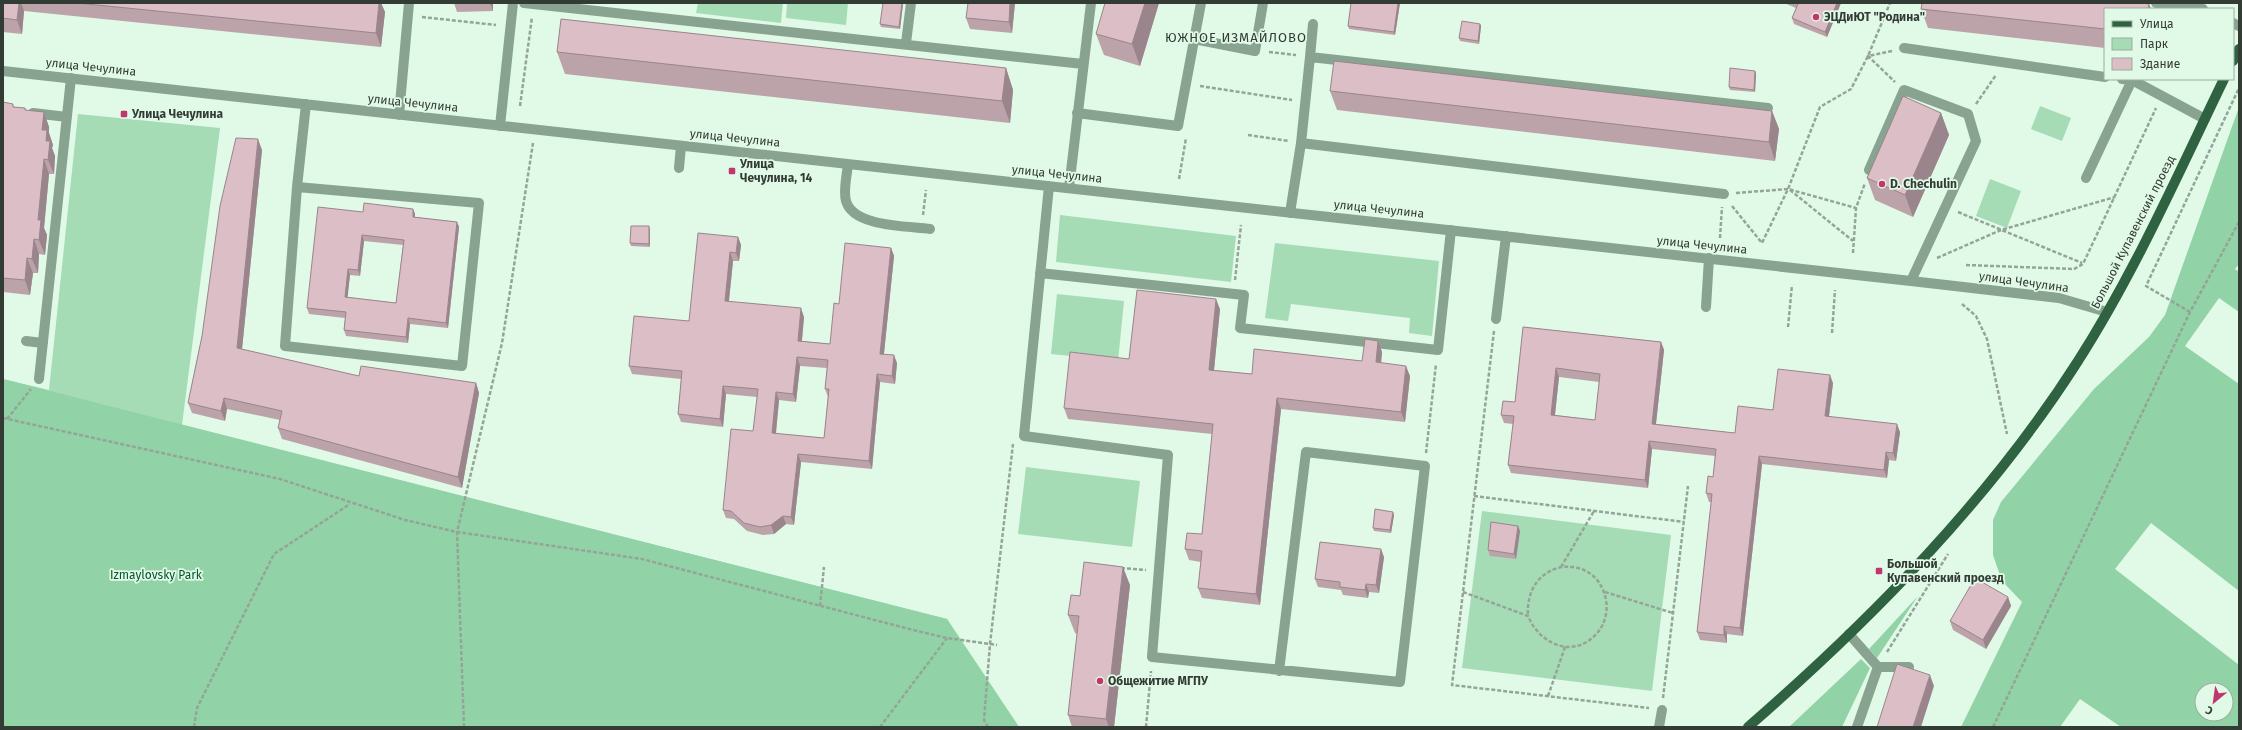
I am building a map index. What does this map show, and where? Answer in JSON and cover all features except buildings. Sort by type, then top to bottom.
[{"type":"main road","points":[[2234,59],[2239,49]]},
{"type":"main road","name":"Большой Купавенский проезд","points":[[1748,727],[1820,665],[1940,539],[1989,481],[2041,415],[2077,362],[2128,276],[2224,80]]},
{"type":"street","points":[[399,115],[409,3]]},
{"type":"street","points":[[500,126],[513,3]]},
{"type":"street","points":[[529,3],[906,43],[1083,64]]},
{"type":"street","points":[[906,43],[911,3]]},
{"type":"street","points":[[1068,188],[1090,3]]},
{"type":"street","points":[[1077,113],[1178,126],[1201,3]]},
{"type":"street","points":[[1194,39],[1255,51],[1263,3]]},
{"type":"street","points":[[2156,3],[2195,8]]},
{"type":"street","points":[[1290,213],[1301,143],[1313,24]]},
{"type":"street","points":[[1904,48],[2104,77]]},
{"type":"street","points":[[1310,57],[1768,108]]},
{"type":"street","name":"улица Чечулина","points":[[3,71],[1911,281],[2059,298],[2107,312]]},
{"type":"street","points":[[39,379],[71,78]]},
{"type":"street","points":[[2086,178],[2127,80],[2162,96],[2205,119]]},
{"type":"street","points":[[1869,170],[1904,90],[1968,114],[1976,141],[1911,281]]},
{"type":"street","points":[[297,187],[479,203],[462,366],[285,346],[297,187],[306,104]]},
{"type":"street","points":[[26,113],[67,117]]},
{"type":"street","points":[[1301,143],[1724,194]]},
{"type":"street","points":[[679,168],[681,146]]},
{"type":"street","points":[[848,164],[845,200],[849,209],[861,218],[873,222],[926,228]]},
{"type":"street","points":[[1049,186],[1024,436],[1168,454],[1152,657],[1279,671],[1400,682],[1425,466],[1306,452],[1279,671]]},
{"type":"street","points":[[1040,273],[1244,294],[1240,328],[1438,350],[1451,230]]},
{"type":"street","points":[[1496,319],[1506,236]]},
{"type":"street","points":[[1706,307],[1709,258]]},
{"type":"street","points":[[26,341],[43,343]]},
{"type":"street","points":[[1848,634],[1878,667],[1909,667]]},
{"type":"street","points":[[1857,727],[1878,667]]},
{"type":"street","points":[[1659,727],[1662,710]]},
{"type":"path","points":[[520,106],[529,3]]},
{"type":"path","points":[[1724,194],[1762,243],[1788,189],[1820,107],[1851,89],[1868,56],[1890,3]]},
{"type":"path","points":[[408,15],[511,27]]},
{"type":"path","points":[[1868,56],[1904,48]]},
{"type":"path","points":[[1255,51],[1310,57]]},
{"type":"path","points":[[1868,56],[1904,90]]},
{"type":"path","points":[[1968,114],[2005,63]]},
{"type":"path","points":[[1185,84],[1304,102]]},
{"type":"path","points":[[2190,312],[2146,286],[2239,88]]},
{"type":"path","points":[[1966,265],[2074,269],[2083,264],[2162,96]]},
{"type":"path","points":[[1179,179],[1186,134]]},
{"type":"path","points":[[1248,135],[1301,143]]},
{"type":"path","points":[[464,727],[457,532],[502,343],[532,147]]},
{"type":"path","points":[[1853,253],[1856,208],[1869,170]]},
{"type":"path","points":[[1788,189],[1854,241]]},
{"type":"path","points":[[1724,194],[1788,189],[1856,208]]},
{"type":"path","points":[[926,190],[926,228]]},
{"type":"path","points":[[1720,238],[1724,194]]},
{"type":"path","points":[[1930,261],[2001,230],[2115,197]]},
{"type":"path","points":[[1945,207],[2083,264]]},
{"type":"path","points":[[1993,727],[2190,312],[2239,222]]},
{"type":"path","points":[[1234,293],[1241,225]]},
{"type":"path","points":[[1788,327],[1792,285]]},
{"type":"path","points":[[1832,333],[1836,290]]},
{"type":"path","points":[[1962,304],[1976,316],[1987,339],[2007,434]]},
{"type":"path","points":[[1496,319],[1452,685],[1662,710],[1688,486]]},
{"type":"path","points":[[1425,466],[1438,350]]},
{"type":"path","points":[[7,419],[39,379]]},
{"type":"path","points":[[3,418],[280,479],[350,504],[405,520],[457,532],[642,559],[947,638],[997,645]]},
{"type":"path","points":[[1474,496],[1684,522]]},
{"type":"path","points":[[194,727],[197,708],[274,554],[350,504]]},
{"type":"path","points":[[1561,567],[1594,511]]},
{"type":"path","points":[[1878,667],[1948,554]]},
{"type":"path","points":[[820,606],[824,567]]},
{"type":"path","points":[[1114,567],[1158,571]]},
{"type":"path","points":[[1561,567],[1575,567],[1587,572],[1598,580],[1605,592],[1607,606],[1605,620],[1599,632],[1589,640],[1578,645],[1565,647],[1552,644],[1541,637],[1533,628],[1528,616],[1527,603],[1530,590],[1537,580],[1548,571],[1561,567]]},
{"type":"path","points":[[1463,592],[1528,616]]},
{"type":"path","points":[[1605,592],[1673,613]]},
{"type":"path","points":[[880,727],[947,638]]},
{"type":"path","points":[[988,727],[984,720],[990,644]]},
{"type":"path","points":[[1548,696],[1565,647]]},
{"type":"path","points":[[1146,727],[1152,657]]},
{"type":"green space","points":[[698,3],[783,3],[781,23],[696,13]]},
{"type":"green space","points":[[787,3],[848,3],[846,25],[786,18]]},
{"type":"green space","points":[[2040,106],[2071,118],[2062,141],[2031,129]]},
{"type":"green space","points":[[2239,107],[2239,264],[2235,269],[2239,272],[2239,312],[2219,298],[2185,346],[2239,384],[2239,591],[2151,523],[2115,569],[2239,665],[2239,727],[2121,727],[2080,699],[2060,727],[1961,727],[2022,602],[2002,581],[1993,555],[1993,520],[2001,502],[2094,389],[2149,337],[2165,315]]},
{"type":"green space","name":"Izmaylovsky Park","points":[[78,114],[220,128],[182,425],[947,619],[1019,727],[3,727],[3,379],[49,390]]},
{"type":"green space","points":[[1990,179],[2021,191],[2007,228],[1976,216]]},
{"type":"green space","points":[[1060,215],[1236,236],[1231,282],[1056,262]]},
{"type":"green space","points":[[1275,243],[1439,261],[1432,336],[1409,333],[1410,318],[1291,304],[1288,321],[1265,318]]},
{"type":"green space","points":[[1057,294],[1124,301],[1118,361],[1051,354]]},
{"type":"green space","name":"Izmaylovsky Park","points":[[3,379],[947,619],[1019,727],[3,727]]},
{"type":"green space","points":[[1026,467],[1140,481],[1132,547],[1018,534]]},
{"type":"green space","points":[[1482,511],[1671,535],[1652,691],[1462,668]]},
{"type":"green space","points":[[1918,596],[1877,658],[1869,649]]},
{"type":"green space","points":[[1861,659],[1870,668],[1842,727],[1789,727]]},
{"type":"place","name":"ЭЦДиЮТ \"Родина\"","points":[[1816,17]]},
{"type":"place","name":"Улица Чечулина","points":[[124,114]]},
{"type":"place","name":"Улица Чечулина, 14","points":[[732,171]]},
{"type":"place","name":"D. Chechulin","points":[[1882,184]]},
{"type":"place","name":"Большой Купавенский проезд","points":[[1879,571]]},
{"type":"place","name":"Общежитие МГПУ","points":[[1100,681]]},
{"type":"district","name":"ЮЖНОЕ ИЗМАЙЛОВО","points":[[1236,37]]}]
